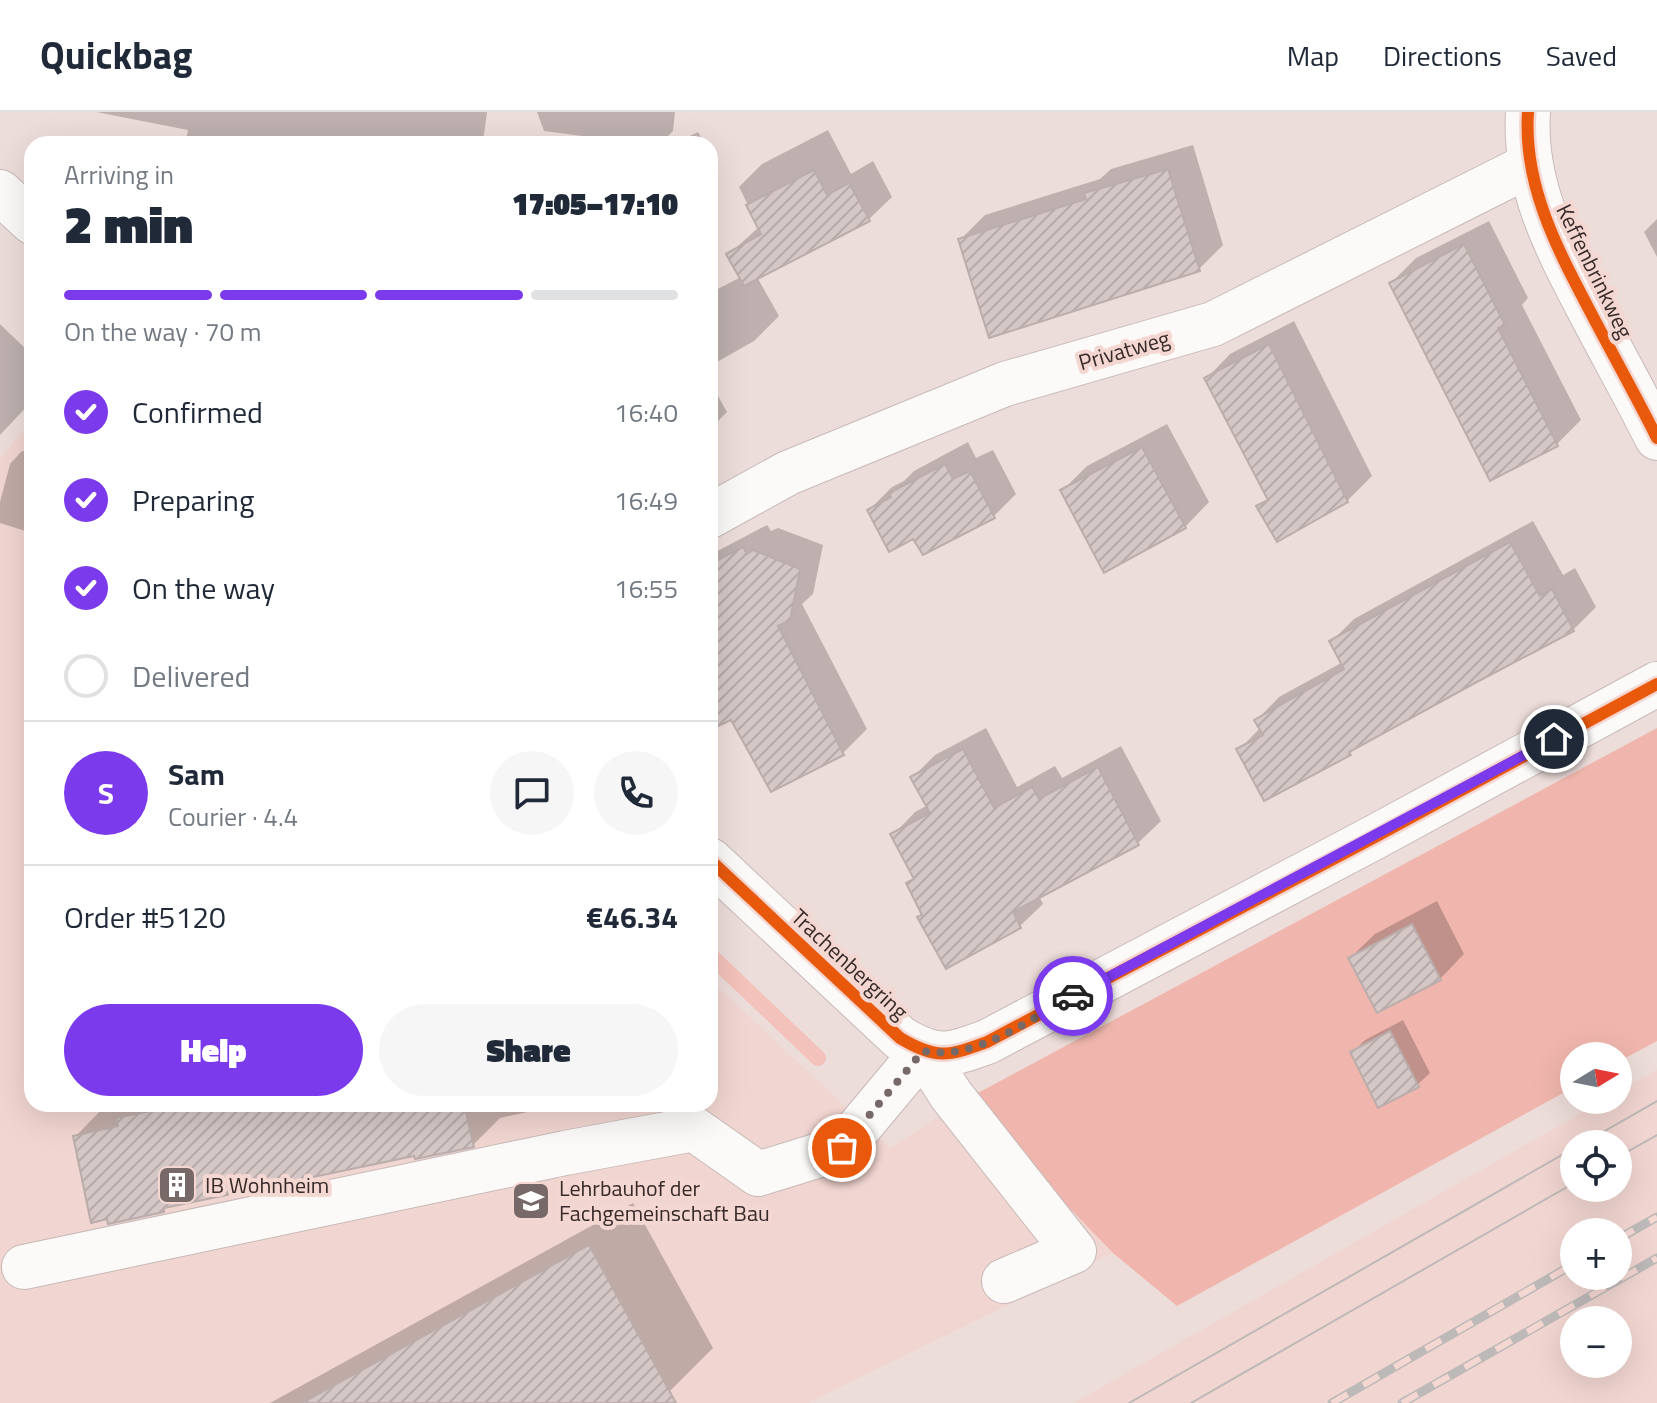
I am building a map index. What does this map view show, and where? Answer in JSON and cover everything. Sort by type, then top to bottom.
[{"type":"street","name":"Keffenbrinkweg","points":[[1528,112],[1530,165],[1543,217],[1657,438]]},
{"type":"street","name":"Privatweg","points":[[718,512],[788,473],[1005,384],[1213,324],[1530,165]]},
{"type":"street","points":[[0,192],[24,214]]},
{"type":"street","points":[[923,1051],[939,1054],[959,1052],[987,1042],[1657,684]]},
{"type":"street","name":"Trachenbergring","points":[[718,867],[900,1038],[923,1051]]},
{"type":"street","points":[[24,1267],[565,1153],[694,1129],[758,1174],[842,1148],[923,1051]]},
{"type":"street","points":[[923,1051],[951,1095],[1074,1251],[1004,1281]]},
{"type":"shaded area","name":"Lehrbauhof der Fachgemeinschaft Bau","points":[[24,430],[24,1112],[718,1112],[718,987],[890,1148],[965,1100],[1113,1253],[808,1403],[0,1403],[0,458]]},
{"type":"shaded area","points":[[1657,728],[1657,1041],[1632,1054],[1632,1042],[1560,1042],[1560,1095],[1177,1306],[1113,1253],[965,1100]]},
{"type":"shaded area","points":[[1657,1070],[1657,1403],[1074,1403],[1580,1114],[1632,1114],[1632,1084]]},
{"type":"building","points":[[1168,169],[1200,271],[989,338],[958,239],[1086,199],[1084,193]]},
{"type":"building","points":[[814,170],[827,195],[849,183],[870,221],[744,286],[726,254],[761,234],[746,205]]},
{"type":"building","points":[[1464,244],[1505,325],[1498,328],[1558,446],[1490,481],[1389,283]]},
{"type":"building","points":[[1269,344],[1348,502],[1277,542],[1256,506],[1268,500],[1204,378]]},
{"type":"building","points":[[1142,447],[1186,528],[1104,573],[1060,490]]},
{"type":"building","points":[[945,464],[953,479],[970,471],[995,518],[923,555],[913,539],[889,552],[867,510],[891,497],[889,493]]},
{"type":"building","points":[[1510,542],[1540,596],[1552,589],[1574,631],[1264,801],[1236,749],[1263,735],[1254,720],[1344,669],[1329,641]]},
{"type":"building","points":[[743,547],[747,554],[753,550],[800,569],[790,620],[778,626],[844,755],[771,792],[731,720],[718,726],[718,560]]},
{"type":"building","points":[[963,749],[994,808],[1032,787],[1039,799],[1098,767],[1139,845],[1013,912],[1021,928],[946,969],[917,917],[922,915],[906,883],[914,879],[890,834],[930,813],[910,777]]},
{"type":"building","points":[[1412,924],[1441,980],[1377,1013],[1348,958]]},
{"type":"building","points":[[1390,1031],[1419,1087],[1378,1108],[1350,1052]]},
{"type":"building","name":"IB Wohnheim","points":[[146,1112],[466,1112],[474,1147],[415,1159],[414,1156],[164,1208],[164,1212],[108,1224],[107,1219],[91,1223],[73,1136],[118,1126],[116,1118]]},
{"type":"building","points":[[589,1245],[676,1403],[302,1403]]},
{"type":"waterway","points":[[718,963],[818,1058]]},
{"type":"tram line","points":[[1606,1130],[1657,1101]]},
{"type":"tram line","points":[[1632,1149],[1657,1135]]},
{"type":"tram line","points":[[1129,1403],[1560,1156]]},
{"type":"tram line","points":[[1191,1403],[1560,1191]]},
{"type":"railway","points":[[1632,1231],[1657,1217]]},
{"type":"railway","points":[[1402,1403],[1657,1258]]},
{"type":"railway","points":[[1332,1403],[1560,1272]]},
{"type":"cycle path","points":[[1528,112],[1531,166],[1545,217],[1657,438]]},
{"type":"cycle path","points":[[718,867],[900,1038],[934,1053],[952,1053],[987,1042],[1657,684]]},
{"type":"way so far","points":[[842,1148],[923,1051],[939,1054],[959,1052],[987,1042],[1073,996]]},
{"type":"place","name":"IB Wohnheim","points":[[177,1185]]},
{"type":"place","name":"Lehrbauhof der Fachgemeinschaft Bau","points":[[531,1201]]},
{"type":"route","points":[[1073,996],[1554,739]]}]
